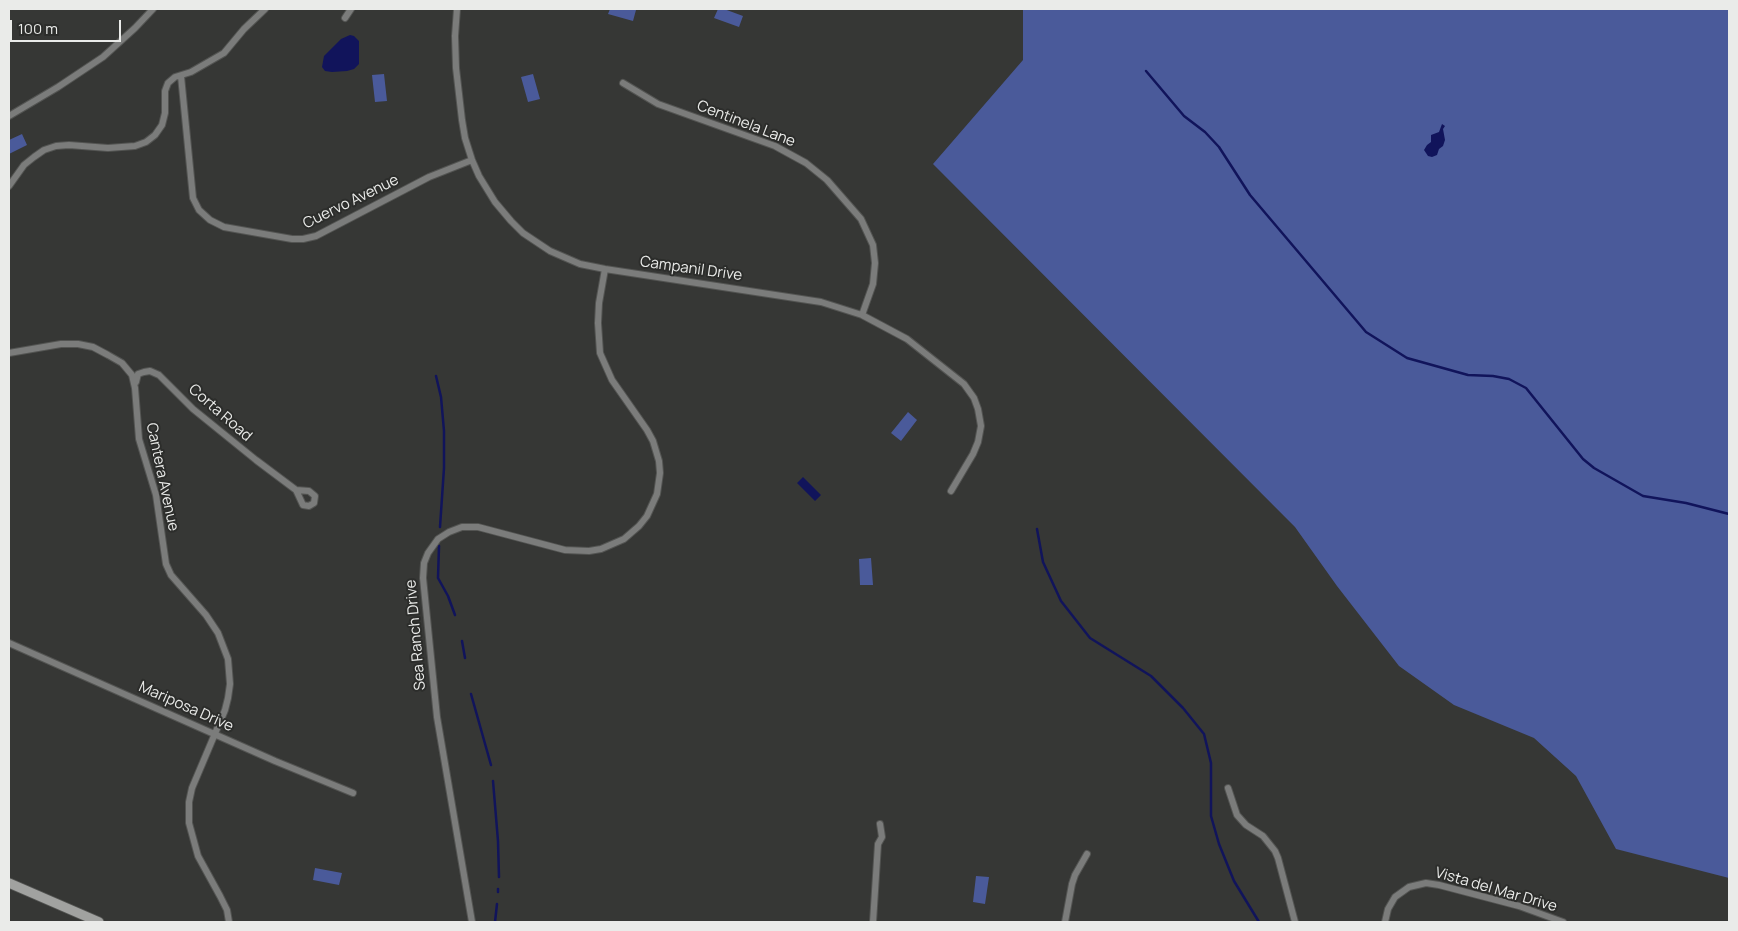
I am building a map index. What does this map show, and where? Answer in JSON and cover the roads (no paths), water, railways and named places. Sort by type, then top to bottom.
[{"type":"street","points":[[9,116],[103,57],[153,9]]},
{"type":"street","points":[[9,186],[24,165],[44,150],[56,146],[108,148],[136,146],[146,142],[155,135],[162,125],[165,113],[165,91],[168,83],[175,77],[191,72],[224,53],[265,9]]},
{"type":"street","points":[[346,18],[351,9]]},
{"type":"street","name":"Campanil Drive","points":[[456,9],[456,68],[462,120],[472,160],[479,176],[495,202],[524,233],[536,243],[565,258],[605,269],[800,298],[841,307],[862,315],[907,339],[958,378],[974,398],[980,417],[978,442],[974,454],[951,491]]},
{"type":"street","name":"Cuervo Avenue","points":[[181,76],[193,198],[199,210],[210,220],[224,228],[302,240],[316,236],[429,176],[472,160]]},
{"type":"street","name":"Centinela Lane","points":[[623,83],[658,104],[775,146],[806,163],[827,180],[861,219],[873,245],[875,262],[873,284],[862,315]]},
{"type":"street","name":"Sea Ranch Drive","points":[[472,922],[437,717],[423,578],[424,563],[428,553],[438,540],[449,532],[462,527],[478,527],[565,550],[589,551],[607,547],[624,539],[647,516],[659,486],[659,461],[650,436],[612,380],[600,353],[599,303],[605,269]]},
{"type":"street","name":"Cantera Avenue","points":[[9,353],[61,344],[78,344],[92,347],[122,363],[132,375],[135,388],[139,439],[156,495],[166,564],[171,574],[206,615],[218,633],[228,658],[230,684],[225,710],[192,788],[188,802],[189,824],[198,856],[224,903],[229,922]]},
{"type":"street","name":"Corta Road","points":[[135,388],[138,374],[150,371],[159,375],[194,409],[296,490]]},
{"type":"street","name":"Mariposa Drive","points":[[9,643],[353,793]]},
{"type":"street","points":[[1228,788],[1238,815],[1246,825],[1262,836],[1275,851],[1295,922]]},
{"type":"street","points":[[873,922],[878,844],[882,837],[880,824]]},
{"type":"street","points":[[1065,922],[1072,884],[1086,854]]},
{"type":"street","points":[[9,883],[99,922]]},
{"type":"street","name":"Vista del Mar Drive","points":[[1384,922],[1388,909],[1395,898],[1409,887],[1426,883],[1518,906],[1562,922]]},
{"type":"waterway","points":[[1146,71],[1184,116],[1205,132],[1219,147],[1250,195],[1366,332],[1407,358],[1468,375],[1509,379],[1526,388],[1583,459],[1594,468],[1643,496],[1686,503],[1729,514]]},
{"type":"waterway","points":[[436,376],[441,397],[444,431],[444,468],[440,527]]},
{"type":"waterway","points":[[1037,529],[1043,562],[1061,601],[1090,638],[1151,676],[1183,708],[1204,734],[1211,763],[1211,816],[1219,844],[1234,881],[1259,922]]},
{"type":"waterway","points":[[439,546],[438,578],[448,596],[455,615]]},
{"type":"waterway","points":[[462,641],[465,658]]},
{"type":"waterway","points":[[471,694],[491,765]]},
{"type":"waterway","points":[[493,781],[499,877]]},
{"type":"waterway","points":[[495,922],[497,904]]}]
